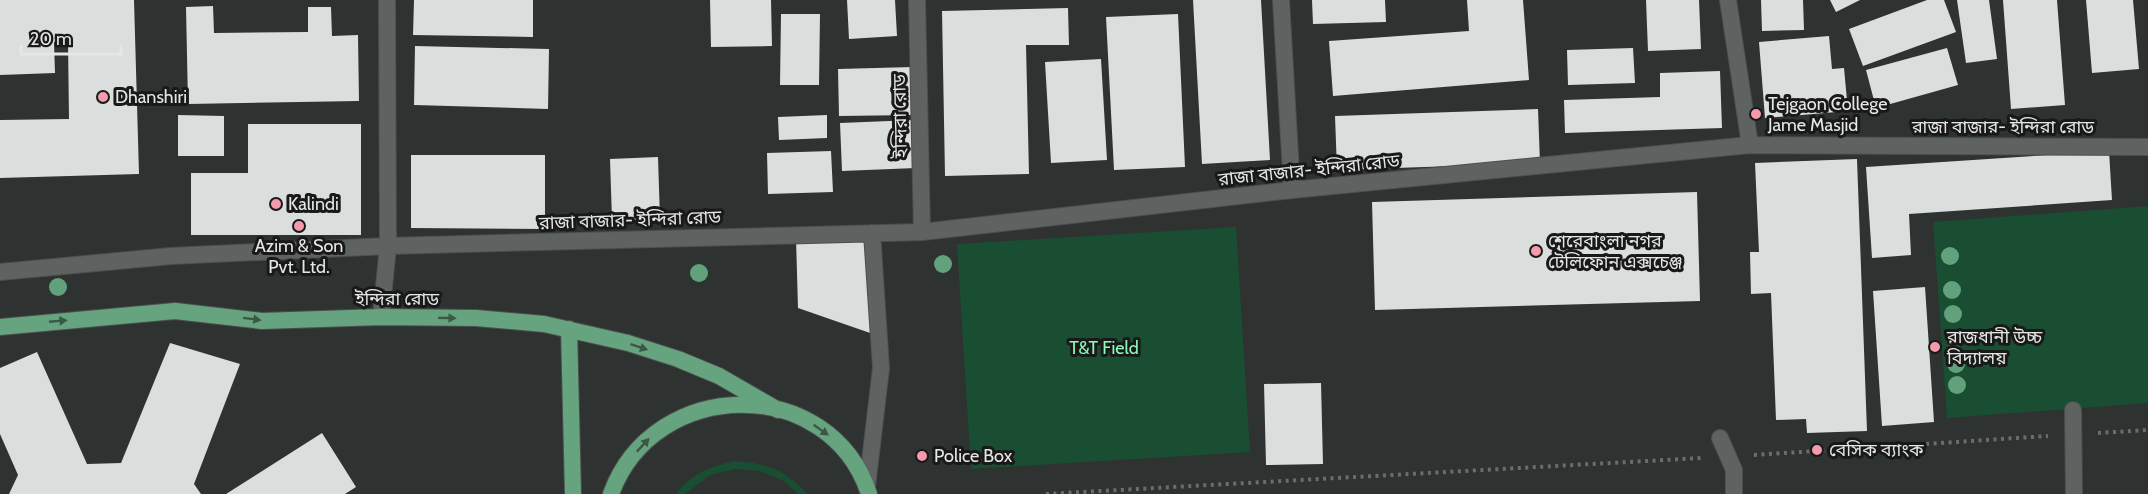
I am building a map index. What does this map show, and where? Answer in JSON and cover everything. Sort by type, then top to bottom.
[{"type":"highway","name":"ইন্দিরা রোড","points":[[0,327],[175,310],[262,321],[381,317],[476,318],[544,324],[628,343],[678,360],[719,376],[778,410]]},
{"type":"highway","points":[[569,329],[573,494]]},
{"type":"highway","points":[[611,494],[630,459],[650,437],[673,421],[700,410],[729,404],[757,405],[812,423],[830,436],[852,461],[868,491]]},
{"type":"street","points":[[381,317],[388,246],[387,0]]},
{"type":"street","name":"ইন্দিরা রোড","points":[[917,0],[922,232]]},
{"type":"street","points":[[1281,0],[1292,190]]},
{"type":"street","points":[[1728,0],[1750,145]]},
{"type":"street","name":"রাজা বাজার- ইন্দিরা রোড","points":[[388,246],[922,232],[1292,190],[1750,145],[2148,147]]},
{"type":"street","points":[[868,491],[881,368],[872,233]]},
{"type":"street","points":[[0,272],[171,256],[388,246]]},
{"type":"street","points":[[2073,410],[2074,494]]},
{"type":"street","points":[[1720,438],[1734,470],[1734,494]]},
{"type":"path","points":[[1046,494],[2148,430]]},
{"type":"green space","points":[[2148,206],[2148,403],[1947,418],[1933,222]]},
{"type":"green space","name":"T&T Field","points":[[1236,227],[1250,452],[971,469],[957,244]]},
{"type":"green space","points":[[734,461],[775,469],[808,494],[798,494],[784,481],[760,471],[735,469],[710,475],[685,494],[676,494],[688,481],[702,472]]},
{"type":"building","name":"Dhanshiri","points":[[0,0],[134,0],[139,174],[0,178],[0,120],[69,119],[68,42],[54,42],[55,73],[0,75]]},
{"type":"building","points":[[414,0],[533,0],[533,37],[413,35]]},
{"type":"building","points":[[710,0],[771,0],[772,46],[711,47]]},
{"type":"building","points":[[847,0],[895,0],[897,36],[849,39]]},
{"type":"building","points":[[1193,0],[1261,0],[1270,160],[1202,164]]},
{"type":"building","points":[[1312,0],[1385,0],[1386,22],[1313,24]]},
{"type":"building","points":[[1467,0],[1523,0],[1529,80],[1333,96],[1329,41],[1469,31]]},
{"type":"building","points":[[1646,0],[1699,0],[1701,49],[1648,51]]},
{"type":"building","points":[[1761,0],[1803,0],[1804,30],[1762,31]]},
{"type":"building","points":[[1830,0],[1860,0],[1836,12]]},
{"type":"building","points":[[1927,0],[1944,0],[1956,32],[1863,66],[1849,29]]},
{"type":"building","points":[[1957,0],[1989,0],[1997,59],[1966,63]]},
{"type":"building","points":[[2003,0],[2057,0],[2065,105],[2011,109]]},
{"type":"building","points":[[2086,0],[2133,0],[2139,69],[2092,73]]},
{"type":"building","points":[[213,6],[214,33],[308,32],[308,7],[331,7],[332,36],[358,35],[359,101],[188,104],[186,7]]},
{"type":"building","points":[[1068,8],[1069,45],[1026,45],[1029,174],[945,176],[942,11]]},
{"type":"building","points":[[781,14],[820,14],[819,85],[780,85]]},
{"type":"building","points":[[1178,14],[1185,167],[1114,170],[1106,17]]},
{"type":"building","points":[[1829,36],[1832,69],[1844,68],[1848,111],[1765,118],[1759,42]]},
{"type":"building","points":[[415,46],[549,49],[548,109],[414,105]]},
{"type":"building","points":[[1633,48],[1635,83],[1568,85],[1567,50]]},
{"type":"building","points":[[1947,48],[1958,85],[1876,108],[1866,70]]},
{"type":"building","points":[[1101,59],[1107,160],[1051,163],[1045,62]]},
{"type":"building","points":[[913,67],[914,115],[839,116],[838,69]]},
{"type":"building","points":[[1720,71],[1722,128],[1565,133],[1564,100],[1660,97],[1660,73]]},
{"type":"building","points":[[1538,109],[1540,163],[1337,170],[1335,116]]},
{"type":"building","points":[[178,115],[224,116],[224,156],[178,156]]},
{"type":"building","points":[[827,115],[827,138],[779,140],[778,117]]},
{"type":"building","points":[[914,120],[916,168],[842,171],[840,123]]},
{"type":"building","name":"Kalindi","points":[[248,124],[361,124],[361,235],[191,235],[191,173],[248,173]]},
{"type":"building","points":[[831,151],[833,192],[768,194],[767,153]]},
{"type":"building","points":[[2109,151],[2112,200],[1909,214],[1911,255],[1872,258],[1866,167]]},
{"type":"building","points":[[411,155],[545,155],[545,229],[411,228]]},
{"type":"building","points":[[658,157],[660,219],[612,220],[610,159]]},
{"type":"building","points":[[1857,159],[1867,431],[1807,433],[1806,419],[1776,420],[1771,293],[1751,294],[1750,252],[1759,252],[1755,163]]},
{"type":"building","name":"শেরেবাংলা নগর টেলিফোন এক্সচেঞ্জ","points":[[1697,192],[1700,301],[1375,310],[1372,202]]},
{"type":"building","points":[[874,237],[873,334],[798,308],[796,238]]},
{"type":"building","points":[[1925,287],[1934,422],[1882,426],[1873,291]]},
{"type":"building","points":[[170,343],[240,364],[194,484],[201,494],[9,494],[18,475],[0,434],[0,368],[37,352],[87,464],[121,463]]},
{"type":"building","points":[[1321,383],[1323,464],[1266,465],[1264,384]]},
{"type":"building","points":[[322,433],[356,487],[345,494],[226,494]]},
{"type":"place","name":"Dhanshiri","points":[[103,97]]},
{"type":"place","name":"Tejgaon College Jame Masjid","points":[[1756,114]]},
{"type":"place","name":"Kalindi","points":[[276,204]]},
{"type":"place","name":"Azim & Son Pvt. Ltd.","points":[[299,226]]},
{"type":"place","name":"শেরেবাংলা নগর টেলিফোন এক্সচেঞ্জ","points":[[1536,251]]},
{"type":"place","name":"রাজধানী উচ্চ বিদ্যালয়","points":[[1935,347]]},
{"type":"place","name":"বেসিক ব্যাংক","points":[[1817,450]]},
{"type":"place","name":"Police Box","points":[[922,456]]}]
